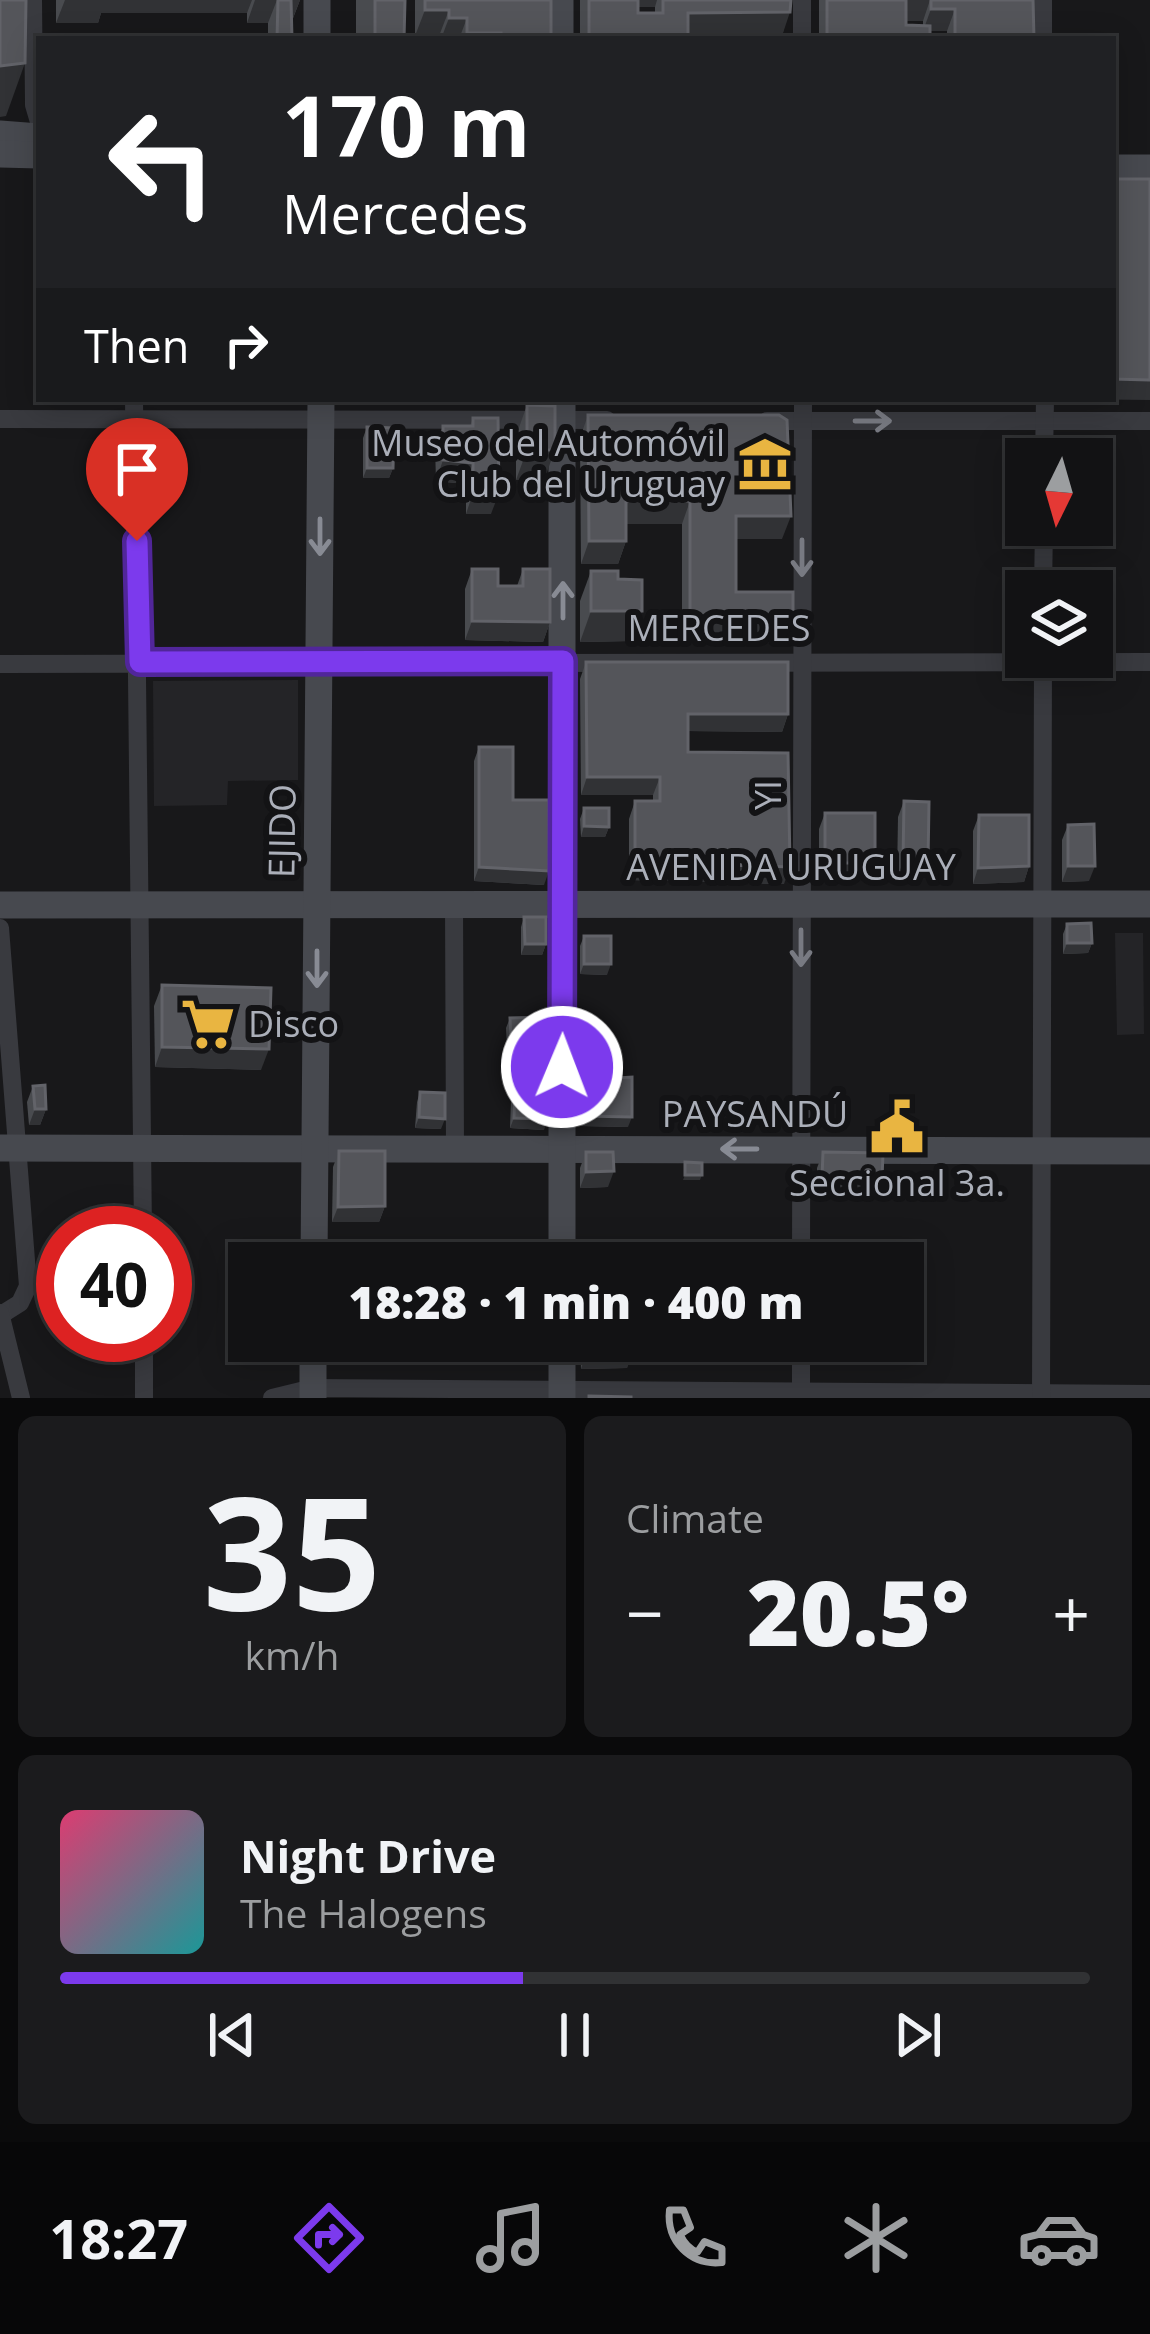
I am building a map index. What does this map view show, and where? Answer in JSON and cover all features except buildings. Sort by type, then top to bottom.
[{"type":"street","points":[[33,0],[36,112]]},
{"type":"street","points":[[317,0],[317,36]]},
{"type":"street","points":[[560,0],[560,36]]},
{"type":"street","points":[[802,0],[802,36]]},
{"type":"street","points":[[1043,0],[1043,36]]},
{"type":"street","points":[[0,134],[36,137]]},
{"type":"street","points":[[0,154],[36,155]]},
{"type":"street","points":[[1116,168],[1150,168]]},
{"type":"street","points":[[0,171],[36,172]]},
{"type":"street","name":"YI","points":[[801,1242],[802,402]]},
{"type":"street","points":[[1045,402],[1045,438]]},
{"type":"street","points":[[134,409],[143,1206]]},
{"type":"street","points":[[0,419],[134,409],[321,409],[562,410],[627,420]]},
{"type":"street","name":"EJIDO","points":[[314,1242],[321,409]]},
{"type":"street","points":[[562,410],[562,1242]]},
{"type":"street","points":[[736,421],[1150,422]]},
{"type":"street","name":"MERCEDES","points":[[0,664],[1005,660]]},
{"type":"street","name":"MERCEDES","points":[[1113,661],[1150,662]]},
{"type":"street","points":[[1041,1396],[1043,678]]},
{"type":"street","points":[[454,903],[455,1149]]},
{"type":"street","name":"AVENIDA URUGUAY","points":[[0,905],[1150,904]]},
{"type":"street","points":[[0,928],[8,1148],[28,1286],[20,1304],[0,1314],[21,1398]]},
{"type":"street","name":"PAYSANDÚ","points":[[8,1148],[1150,1151]]},
{"type":"street","points":[[143,1362],[143,1398]]},
{"type":"street","points":[[313,1393],[314,1362]]},
{"type":"street","points":[[562,1362],[562,1394]]},
{"type":"street","points":[[801,1362],[801,1395]]},
{"type":"street","points":[[272,1398],[313,1393],[1150,1394]]},
{"type":"shaded area","points":[[298,680],[298,780],[228,781],[227,805],[154,806],[153,681]]},
{"type":"shaded area","points":[[1115,933],[1143,933],[1144,1034],[1117,1035]]},
{"type":"place","name":"Museo del Automóvil Club del Uruguay","points":[[765,464]]},
{"type":"place","name":"Disco","points":[[208,1024]]},
{"type":"place","name":"Seccional 3a.","points":[[897,1127]]},
{"type":"route","points":[[137,541],[140,662],[563,661],[562,1067]]}]
